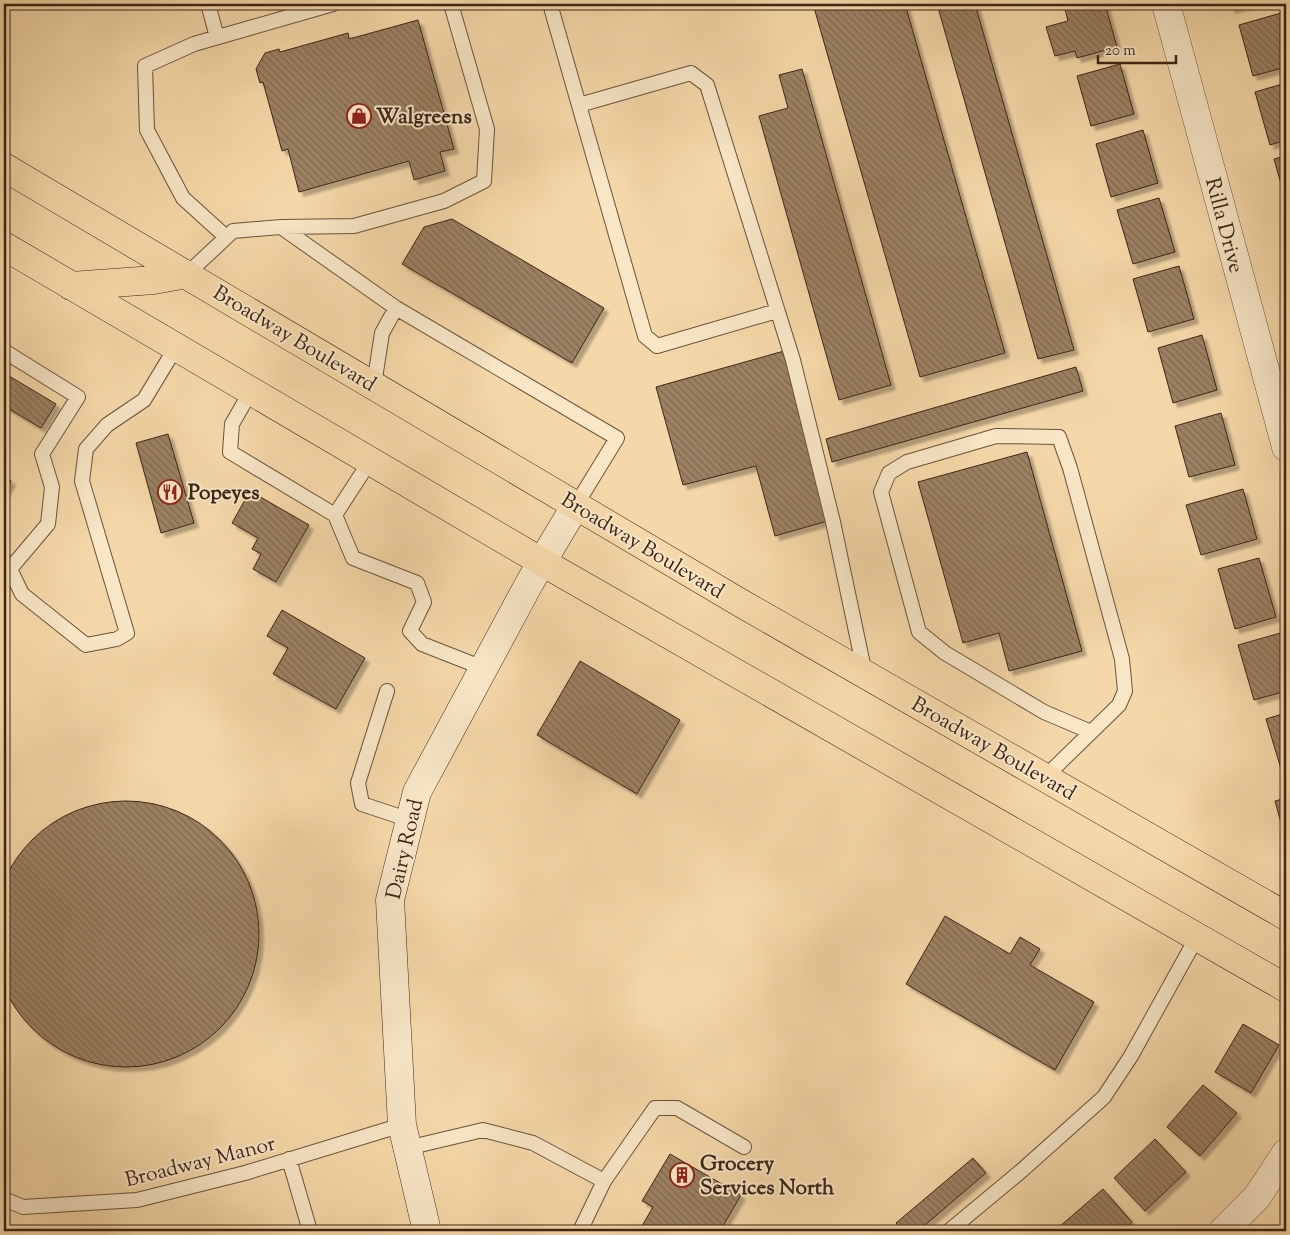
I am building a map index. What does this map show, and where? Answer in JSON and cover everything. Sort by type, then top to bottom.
[{"type":"main road","name":"Broadway Boulevard","points":[[4,167],[865,674],[1286,916]]},
{"type":"main road","points":[[4,246],[542,562],[1286,988]]},
{"type":"main road","points":[[71,286],[154,280],[187,274]]},
{"type":"street","name":"Rilla Drive","points":[[1166,4],[1286,447]]},
{"type":"street","name":"Dairy Road","points":[[427,1231],[405,1136],[390,900],[417,792],[483,668],[576,505]]},
{"type":"street","points":[[1223,1231],[1257,1197],[1286,1153]]},
{"type":"lane","points":[[208,4],[217,37]]},
{"type":"lane","points":[[226,237],[183,198],[146,130],[145,66],[194,44],[334,4]]},
{"type":"lane","points":[[187,274],[233,231],[281,227],[354,226],[444,201],[484,181],[487,129],[451,4]]},
{"type":"lane","points":[[550,4],[645,336],[657,346],[777,311]]},
{"type":"lane","points":[[579,105],[691,73],[707,85],[793,360],[833,522],[865,674]]},
{"type":"lane","points":[[281,227],[396,308],[617,438],[576,505]]},
{"type":"lane","points":[[374,385],[382,333],[396,308]]},
{"type":"lane","points":[[4,351],[78,397],[42,454],[52,487],[48,524],[7,567],[22,594],[86,645],[116,639],[127,633],[82,481],[86,449],[107,425],[144,400],[176,347]]},
{"type":"lane","points":[[251,391],[232,424],[230,452],[336,515],[353,558],[417,583],[424,602],[410,631],[422,644],[483,668]]},
{"type":"lane","points":[[1044,777],[1120,705],[1124,691],[1122,659],[1070,468],[1059,437],[996,436],[907,462],[889,473],[881,492],[919,632],[945,653],[1044,712],[1091,732]]},
{"type":"lane","points":[[336,515],[370,461]]},
{"type":"lane","points":[[387,691],[358,784],[362,804],[410,820]]},
{"type":"lane","points":[[949,1231],[1020,1172],[1104,1097],[1131,1056],[1197,937]]},
{"type":"lane","points":[[580,1231],[604,1180],[655,1108],[677,1108],[744,1147]]},
{"type":"lane","name":"Broadway Manor","points":[[4,1199],[23,1207],[137,1200],[289,1159],[405,1136],[483,1130],[533,1143],[604,1180]]},
{"type":"lane","points":[[289,1159],[310,1231]]},
{"type":"building","points":[[813,4],[905,4],[1005,353],[920,377]]},
{"type":"building","points":[[937,4],[975,4],[1074,350],[1038,359]]},
{"type":"building","points":[[1105,4],[1117,47],[1077,58],[1075,51],[1055,56],[1046,27],[1068,21],[1064,5]]},
{"type":"building","points":[[1229,4],[1250,4],[1231,9]]},
{"type":"building","points":[[1281,13],[1286,32],[1286,67],[1253,76],[1239,25]]},
{"type":"building","name":"Walgreens","points":[[418,20],[454,149],[440,152],[445,171],[414,180],[409,161],[299,192],[288,149],[282,151],[263,82],[260,83],[256,69],[265,53],[279,49],[280,52],[348,33],[349,39]]},
{"type":"building","points":[[1120,64],[1134,114],[1091,126],[1077,76]]},
{"type":"building","points":[[802,69],[891,385],[839,400],[759,116],[788,108],[779,75]]},
{"type":"building","points":[[1286,83],[1286,140],[1270,145],[1255,92]]},
{"type":"building","points":[[1143,130],[1158,183],[1111,197],[1096,144]]},
{"type":"building","points":[[1286,156],[1286,202],[1274,159]]},
{"type":"building","points":[[1159,198],[1175,252],[1133,264],[1117,210]]},
{"type":"building","points":[[452,219],[604,308],[572,363],[402,264],[424,227]]},
{"type":"building","points":[[1179,266],[1194,319],[1148,332],[1133,279]]},
{"type":"building","points":[[1202,335],[1217,390],[1173,403],[1158,348]]},
{"type":"building","points":[[784,351],[831,520],[775,536],[756,466],[683,485],[656,387]]},
{"type":"building","points":[[1076,367],[1083,391],[832,462],[826,439]]},
{"type":"building","points":[[4,373],[56,404],[41,428],[4,406]]},
{"type":"building","points":[[1221,413],[1235,465],[1189,477],[1175,426]]},
{"type":"building","points":[[168,434],[194,523],[161,533],[136,443]]},
{"type":"building","points":[[1027,452],[1082,651],[1009,671],[999,633],[963,643],[918,482]]},
{"type":"building","points":[[4,476],[11,481],[4,494]]},
{"type":"building","points":[[1243,489],[1257,539],[1201,555],[1186,505]]},
{"type":"building","points":[[250,491],[309,525],[276,582],[253,569],[261,554],[252,549],[258,538],[232,523]]},
{"type":"building","points":[[1259,558],[1276,617],[1235,629],[1218,569]]},
{"type":"building","points":[[282,610],[365,658],[336,709],[273,674],[288,648],[267,636]]},
{"type":"building","points":[[1284,632],[1286,641],[1286,691],[1254,700],[1238,645]]},
{"type":"building","points":[[580,661],[680,720],[637,794],[537,735]]},
{"type":"building","points":[[1286,713],[1286,771],[1282,772],[1266,719]]},
{"type":"building","points":[[1286,798],[1286,841],[1275,801]]},
{"type":"building","points":[[126,801],[152,804],[177,811],[200,824],[220,840],[236,860],[249,883],[256,908],[259,934],[256,960],[249,985],[236,1008],[220,1028],[200,1044],[177,1057],[152,1064],[126,1067],[100,1064],[75,1057],[52,1044],[32,1028],[16,1008],[3,985],[-4,960],[-7,934],[-4,908],[3,883],[16,860],[32,840],[52,824],[75,811],[100,804]]},
{"type":"building","points":[[945,916],[1010,954],[1020,937],[1040,949],[1030,965],[1094,1002],[1055,1070],[906,984]]},
{"type":"building","points":[[1243,1024],[1279,1045],[1251,1093],[1215,1072]]},
{"type":"building","points":[[1203,1085],[1237,1113],[1200,1156],[1167,1127]]},
{"type":"building","points":[[1155,1139],[1186,1172],[1145,1211],[1114,1178]]},
{"type":"building","name":"Grocery Services North","points":[[670,1154],[741,1195],[720,1231],[639,1231],[653,1207],[642,1201]]},
{"type":"building","points":[[973,1158],[986,1173],[918,1231],[904,1231],[896,1223]]},
{"type":"building","points":[[1103,1189],[1132,1222],[1121,1231],[1063,1231],[1059,1227]]},
{"type":"place","name":"Walgreens","points":[[359,116]]},
{"type":"place","name":"Popeyes","points":[[170,492]]},
{"type":"place","name":"Grocery Services North","points":[[682,1175]]}]
